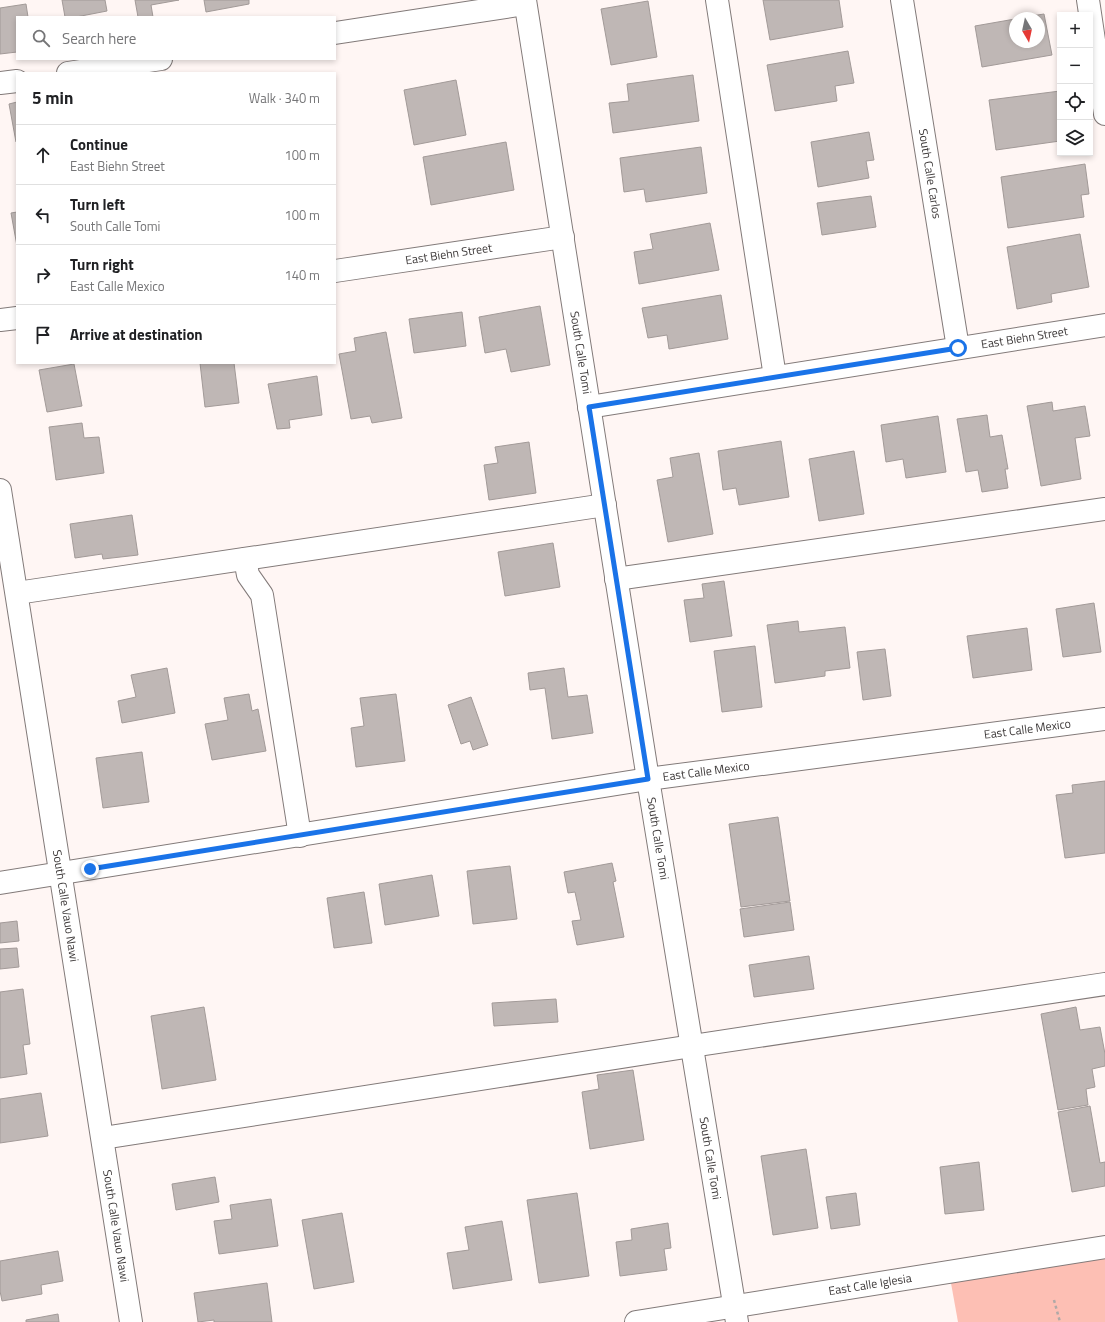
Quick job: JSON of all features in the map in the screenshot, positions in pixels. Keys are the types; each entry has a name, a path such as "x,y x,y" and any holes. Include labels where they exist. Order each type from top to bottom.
{"street":[{"path":"717,0 775,377"},
{"name":"South Calle Carlos","path":"902,0 958,348"},
{"path":"1088,0 1105,114"},
{"path":"336,33 525,2"},
{"name":"South Calle Tomi","path":"525,2 604,506 736,1314"},
{"path":"75,72 153,60"},
{"path":"0,83 16,81"},
{"name":"East Biehn Street","path":"336,271 563,237"},
{"path":"0,320 16,318"},
{"name":"East Biehn Street","path":"589,407 1105,325"},
{"name":"South Calle Vauo Nawi","path":"0,490 131,1322"},
{"path":"17,593 604,506"},
{"path":"616,579 1105,509"},
{"path":"245,559 248,575 262,594 300,836"},
{"name":"East Calle Mexico","path":"0,883 648,779 1105,719"},
{"path":"103,1138 692,1046 1105,984"},
{"name":"East Calle Iglesia","path":"636,1322 736,1314 1105,1247"}],"path":[{"path":"1054,1300 1060,1322"}],"shaded area":[{"path":"1105,1247 1105,1322 958,1322 949,1272"}],"building":[{"path":"62,0 105,0 107,11 81,16 65,16"},
{"path":"135,0 179,0 151,5 153,16 138,16"},
{"path":"204,0 249,0 249,4 206,12"},
{"path":"763,0 839,0 843,27 770,40"},
{"path":"648,1 657,57 611,65 601,9"},
{"path":"26,4 28,16 16,16 16,52 0,54 0,8"},
{"path":"1045,19 1052,55 982,67 975,26 1009,20 1009,48 1045,48"},
{"path":"848,51 854,83 835,86 837,101 775,111 767,65"},
{"path":"693,75 699,121 613,133 609,103 629,101 627,84"},
{"path":"456,80 466,135 414,145 404,90"},
{"path":"1057,91 1057,141 996,150 989,100"},
{"path":"16,102 16,142 9,104"},
{"path":"869,132 874,160 866,161 869,178 818,187 811,142"},
{"path":"506,142 514,190 431,205 423,157"},
{"path":"701,147 707,193 646,202 644,189 624,192 620,158"},
{"path":"1085,164 1089,194 1081,195 1084,217 1008,228 1001,177"},
{"path":"871,196 876,227 822,235 817,203"},
{"path":"16,212 16,240 11,213"},
{"path":"710,223 719,270 639,284 634,252 653,249 650,234"},
{"path":"1080,234 1089,287 1051,294 1052,302 1017,309 1007,247"},
{"path":"721,295 728,339 669,349 667,335 648,338 642,308"},
{"path":"540,306 550,365 511,372 506,349 485,353 479,317"},
{"path":"462,312 466,346 414,353 409,319"},
{"path":"386,332 402,418 372,423 370,416 351,419 339,354 356,351 354,338"},
{"path":"74,364 82,406 47,412 39,370"},
{"path":"200,364 234,364 239,403 205,407"},
{"path":"317,376 322,415 289,420 290,428 277,429 268,384"},
{"path":"1052,402 1053,411 1085,406 1090,436 1075,438 1081,479 1041,486 1027,406"},
{"path":"987,415 990,437 1002,435 1008,469 1005,469 1008,488 982,492 978,470 966,472 957,419"},
{"path":"938,416 946,472 906,478 903,459 886,462 881,425"},
{"path":"82,423 84,438 99,437 104,473 56,480 49,427"},
{"path":"781,441 789,497 739,505 736,488 723,490 718,451"},
{"path":"529,442 536,493 489,500 484,465 498,463 495,447"},
{"path":"854,451 864,514 819,521 809,459"},
{"path":"699,453 713,534 668,542 657,480 673,477 670,458"},
{"path":"132,515 138,555 103,559 102,554 75,558 70,524"},
{"path":"553,543 560,587 505,596 498,552"},
{"path":"724,581 732,636 690,642 684,600 704,598 702,584"},
{"path":"1094,603 1101,652 1063,657 1056,609"},
{"path":"798,621 799,632 845,627 850,668 825,671 825,676 775,683 767,625"},
{"path":"1027,628 1032,670 973,678 967,636"},
{"path":"755,646 762,707 722,712 714,651"},
{"path":"885,649 891,696 863,700 857,652"},
{"path":"167,668 175,713 122,723 118,701 136,697 131,675"},
{"path":"564,668 568,697 587,695 593,733 552,739 545,688 530,690 528,673"},
{"path":"249,694 252,711 258,709 266,751 212,760 205,724 228,720 224,698"},
{"path":"396,694 405,761 356,767 351,728 364,726 360,698"},
{"path":"471,697 488,745 473,750 470,741 461,744 448,705"},
{"path":"142,752 149,802 103,808 96,758"},
{"path":"1105,781 1105,853 1065,858 1056,795 1073,793 1072,785"},
{"path":"778,817 790,901 741,907 729,824"},
{"path":"612,863 616,881 613,882 624,937 577,945 572,921 581,920 575,892 568,893 564,872"},
{"path":"510,866 517,919 473,924 467,871"},
{"path":"432,875 439,916 385,925 379,884"},
{"path":"364,892 372,943 334,948 327,898"},
{"path":"790,902 794,930 744,937 740,909"},
{"path":"17,921 19,941 0,943 0,923"},
{"path":"17,948 19,967 0,969 0,949"},
{"path":"809,956 814,989 754,997 749,965"},
{"path":"23,989 30,1044 23,1045 27,1074 0,1078 0,992"},
{"path":"556,999 558,1022 494,1026 492,1003"},
{"path":"204,1007 216,1080 162,1089 151,1016"},
{"path":"1076,1007 1080,1030 1100,1027 1105,1054 1105,1066 1092,1069 1095,1087 1086,1089 1088,1105 1058,1110 1041,1014"},
{"path":"633,1070 644,1140 590,1149 582,1092 599,1089 597,1075"},
{"path":"41,1093 48,1136 0,1143 0,1099"},
{"path":"1090,1106 1100,1163 1105,1162 1105,1186 1072,1192 1058,1112"},
{"path":"806,1149 818,1228 773,1235 761,1156"},
{"path":"979,1162 984,1210 945,1214 940,1167"},
{"path":"215,1177 219,1202 176,1210 172,1184"},
{"path":"577,1193 589,1276 539,1283 527,1200"},
{"path":"856,1193 860,1225 831,1229 826,1197"},
{"path":"271,1199 278,1246 219,1254 214,1221 232,1219 230,1205"},
{"path":"342,1213 354,1282 314,1289 302,1220"},
{"path":"502,1221 512,1280 453,1289 447,1253 469,1250 465,1227"},
{"path":"668,1223 671,1248 664,1249 667,1270 620,1276 616,1242 632,1240 631,1229"},
{"path":"58,1251 63,1281 41,1285 42,1294 2,1301 0,1291 0,1261"},
{"path":"267,1283 272,1322 214,1322 214,1320 198,1322 194,1293"},
{"path":"58,1314 59,1322 26,1322 26,1320"}],"route":[{"path":"90,869 648,779 589,407 958,348"}]}
